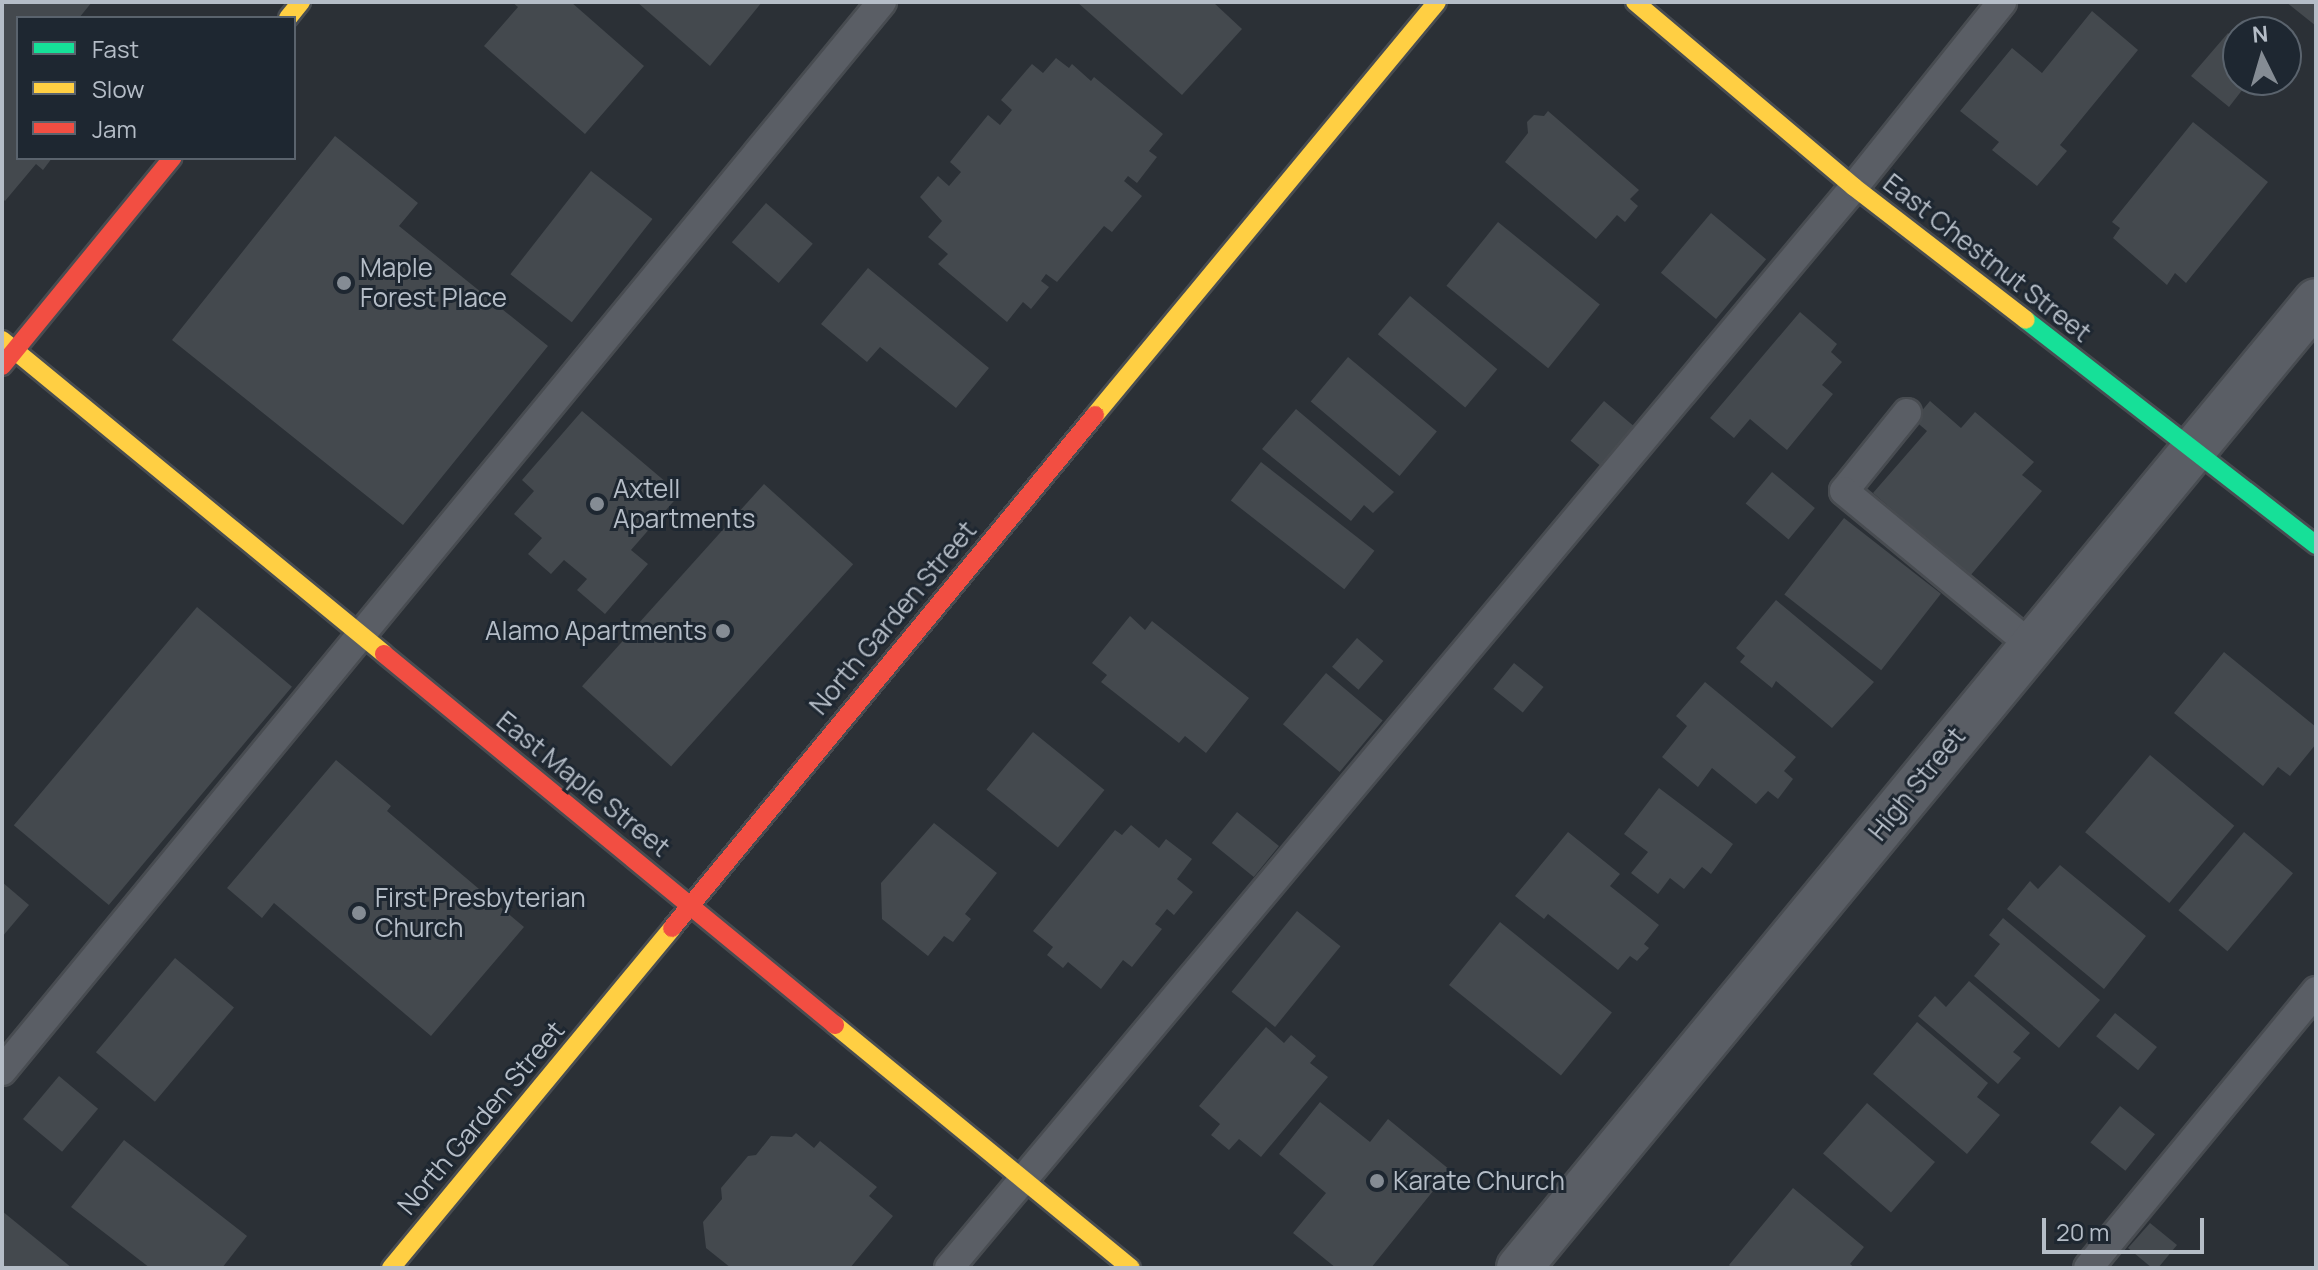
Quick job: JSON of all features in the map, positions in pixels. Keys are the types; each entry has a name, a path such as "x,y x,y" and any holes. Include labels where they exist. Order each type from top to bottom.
{"street":[{"name":"North Garden Street","path":"391,1268 1437,2"},
{"name":"East Chestnut Street","path":"1635,2 1854,187 2316,545"},
{"path":"2,366 8,345 170,160"},
{"name":"High Street","path":"1519,1268 2316,301"},
{"name":"East Maple Street","path":"8,345 1131,1268"}],"lane":[{"path":"2,1071 882,2"},
{"path":"949,1268 1854,187 2002,2"},
{"path":"1907,413 1844,491 2031,645"},
{"path":"2088,1268 2316,991"}],"building":[{"path":"2,2 92,2 81,16 16,16 16,160 50,160 43,170 36,164 5,201 2,198"},
{"path":"512,2 571,2 644,66 585,134 484,46 518,7"},
{"path":"637,2 762,2 710,66"},
{"path":"1077,2 1213,2 1242,29 1182,95"},
{"path":"2286,2 2316,2 2316,26"},
{"path":"2092,11 2138,50 2060,145 2067,151 2037,186 1992,150 1999,142 1960,111 2012,48 2042,73"},
{"path":"2222,40 2222,96 2238,96 2229,107 2191,76"},
{"path":"1056,58 1069,68 1072,64 1091,81 1094,77 1163,134 1149,151 1157,157 1137,183 1128,176 1124,181 1142,196 1112,232 1104,226 1057,282 1046,274 1041,281 1049,287 1031,309 1023,302 1007,322 938,264 948,254 928,237 942,221 920,197 938,176 949,186 961,172 950,162 988,115 1000,125 1012,110 1001,100 1032,64 1043,73"},
{"path":"1548,111 1639,190 1630,199 1638,206 1625,222 1617,215 1596,239 1505,162 1528,133 1527,122 1534,115 1544,116"},
{"path":"2193,122 2268,182 2186,283 2175,273 2167,285 2113,238 2120,228 2112,222"},
{"name":"Maple Forest Place","path":"335,136 418,203 399,226 548,346 403,525 172,340"},
{"path":"591,171 652,219 572,322 510,274"},
{"path":"766,203 813,244 779,283 732,242"},
{"path":"1711,213 1766,259 1716,319 1661,273"},
{"path":"1498,222 1600,304 1548,368 1446,286"},
{"path":"868,268 989,368 956,408 880,347 867,362 821,324"},
{"path":"1410,296 1497,369 1465,408 1378,334"},
{"path":"1800,312 1837,344 1831,352 1842,362 1822,385 1833,394 1787,450 1750,419 1734,438 1710,418"},
{"path":"1348,357 1437,432 1400,476 1311,401"},
{"path":"1604,401 1638,430 1605,470 1571,441"},
{"path":"1930,401 1961,428 1975,412 2034,462 2022,475 2042,491 1970,576 1873,493 1927,431 1914,420"},
{"path":"1296,409 1394,492 1373,513 1364,505 1351,521 1262,449"},
{"name":"Axtell Apartments","path":"582,411 680,494 631,550 648,564 605,614 577,590 587,579 564,560 551,574 528,554 542,538 514,514 534,491 522,480"},
{"path":"1261,462 1374,551 1344,589 1231,501"},
{"path":"1772,472 1815,508 1789,539 1746,503"},
{"name":"Alamo Apartments","path":"764,484 853,564 671,766 582,686"},
{"path":"1844,518 1941,594 1881,670 1784,594"},
{"path":"1776,600 1874,682 1832,728 1776,681 1772,688 1740,662 1745,656 1736,648"},
{"path":"197,607 292,687 109,905 14,825"},
{"path":"1130,616 1145,630 1152,621 1249,698 1206,753 1185,736 1179,743 1101,682 1107,675 1092,663"},
{"path":"1357,638 1383,661 1358,690 1332,667"},
{"path":"2224,652 2316,727 2316,744 2290,776 2278,767 2263,786 2174,713"},
{"path":"1514,663 1544,687 1523,713 1493,689"},
{"path":"1326,673 1383,721 1340,772 1283,724"},
{"path":"1705,682 1796,757 1784,771 1793,779 1778,799 1768,791 1756,804 1712,768 1698,787 1662,757 1687,726 1676,716"},
{"path":"1033,732 1104,790 1058,847 986,790"},
{"path":"2150,755 2234,826 2169,903 2085,832"},
{"path":"336,760 391,806 387,811 524,927 431,1036 274,903 262,918 227,888"},
{"path":"1659,788 1733,844 1711,874 1702,867 1684,889 1670,878 1658,894 1631,873 1648,852 1624,834"},
{"path":"1237,812 1279,846 1254,877 1212,843"},
{"path":"934,823 997,873 965,914 971,919 953,942 944,936 928,956 882,919 881,883"},
{"path":"1131,825 1159,848 1166,839 1192,859 1177,879 1193,892 1174,915 1167,909 1155,924 1162,929 1132,967 1123,960 1101,989 1068,962 1063,968 1047,955 1053,947 1033,931 1115,830 1122,835"},
{"path":"1568,832 1620,874 1610,886 1659,925 1644,944 1649,948 1637,961 1630,956 1618,970 1548,914 1544,919 1515,896"},
{"path":"2244,832 2293,873 2227,951 2178,910"},
{"path":"2060,865 2146,936 2104,989 2007,909 2030,881 2038,889"},
{"path":"2,882 29,905 2,937"},
{"path":"1297,911 1341,946 1275,1027 1232,992"},
{"path":"2003,918 2100,1000 2059,1048 1974,976 2000,944 1989,935"},
{"path":"1500,922 1612,1013 1561,1076 1449,985"},
{"path":"175,958 234,1007 155,1102 96,1052"},
{"path":"1969,981 2030,1033 2013,1052 2021,1058 1998,1084 1918,1016 1935,996 1946,1007"},
{"path":"2115,1013 2157,1047 2138,1070 2096,1036"},
{"path":"1917,1022 1988,1083 1977,1097 2000,1115 1967,1154 1873,1074"},
{"path":"1266,1027 1284,1043 1291,1035 1316,1056 1310,1063 1328,1077 1261,1157 1239,1139 1229,1150 1211,1135 1220,1124 1199,1106"},
{"path":"59,1076 98,1109 62,1152 23,1119"},
{"name":"Karate Church","path":"1320,1102 1370,1142 1388,1119 1450,1170 1371,1268 1336,1268 1293,1233 1326,1193 1279,1154"},
{"path":"1867,1103 1935,1162 1891,1213 1823,1154"},
{"path":"2120,1106 2155,1134 2125,1171 2090,1143"},
{"path":"796,1133 814,1148 820,1141 877,1187 869,1196 893,1216 850,1268 731,1268 706,1248 703,1222 722,1199 721,1188 748,1156 756,1155 771,1136 792,1137"},
{"path":"124,1140 247,1236 222,1268 150,1268 71,1207"},
{"path":"1793,1188 1864,1247 1850,1264 1855,1268 1732,1268 1729,1265"},
{"path":"2,1211 72,1268 2,1268"},
{"path":"2150,1223 2177,1245 2158,1268 2152,1268 2128,1248"}],"traffic: fast":[{"path":"2026,320 2316,545"}],"traffic: slow":[{"path":"290,16 301,2"},
{"path":"1095,415 1437,2"},
{"path":"1635,2 1854,187 2026,320"},
{"path":"2,340 384,654"},
{"path":"391,1268 672,928"},
{"path":"835,1025 1131,1268"}],"traffic: jam":[{"path":"2,366 170,160"},
{"path":"672,928 1095,415"},
{"path":"384,654 835,1025"}],"place":[{"name":"Maple Forest Place","path":"344,283"},
{"name":"Axtell Apartments","path":"597,504"},
{"name":"Alamo Apartments","path":"723,631"},
{"name":"First Presbyterian Church","path":"359,913"},
{"name":"Karate Church","path":"1377,1181"}]}
